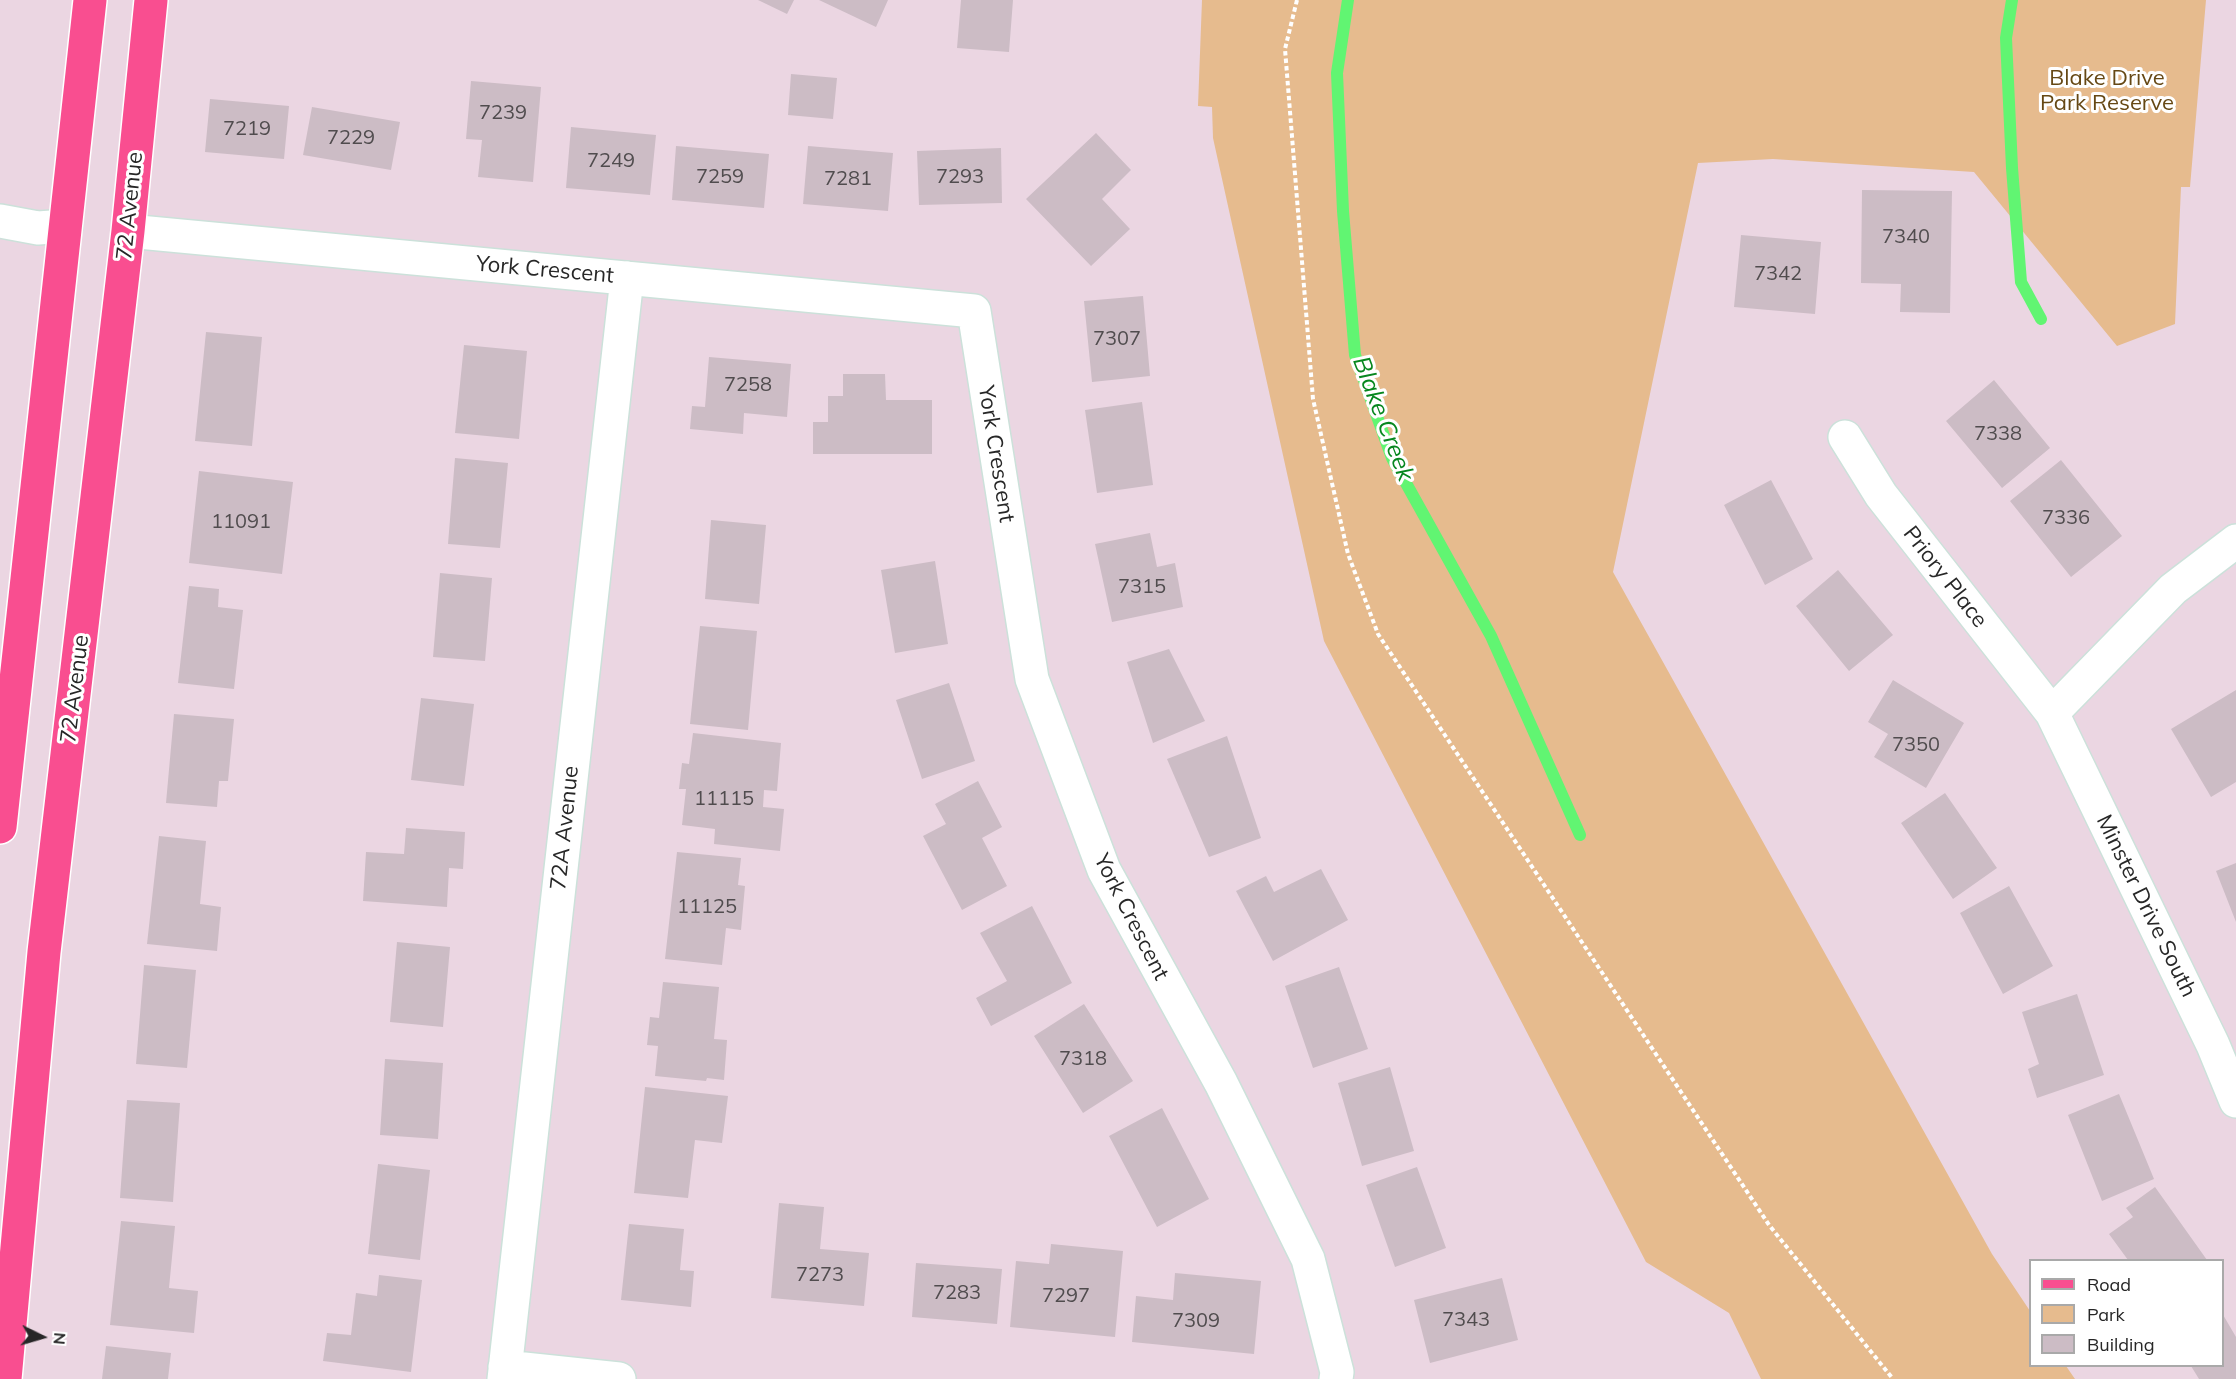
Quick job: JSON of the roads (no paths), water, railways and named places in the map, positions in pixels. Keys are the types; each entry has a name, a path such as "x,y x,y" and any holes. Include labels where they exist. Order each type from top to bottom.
{"main road":[{"path":"0,827 90,0"},
{"name":"72 Avenue","path":"5,1379 44,952 128,231 151,0"}],"street":[{"path":"0,221 38,228 66,226"},
{"name":"York Crescent","path":"128,231 974,310 1032,679 1104,870 1221,1083 1308,1259 1337,1372 1336,1379"},
{"name":"72A Avenue","path":"505,1373 627,278"},
{"name":"Priory Place","path":"1845,437 1881,495 2052,713"},
{"path":"2052,713 2173,589 2236,541"},
{"name":"Minster Drive South","path":"2052,713 2224,1039 2236,1101"},
{"path":"505,1373 619,1379"}],"waterway":[{"name":"Blake Creek","path":"1348,0 1337,73 1343,211 1355,355 1392,458 1491,636 1580,835"},
{"path":"2012,0 2006,38 2012,168 2021,282 2041,319"}],"park label":[{"name":"Blake Drive Park Reserve","path":"2107,90"}]}
